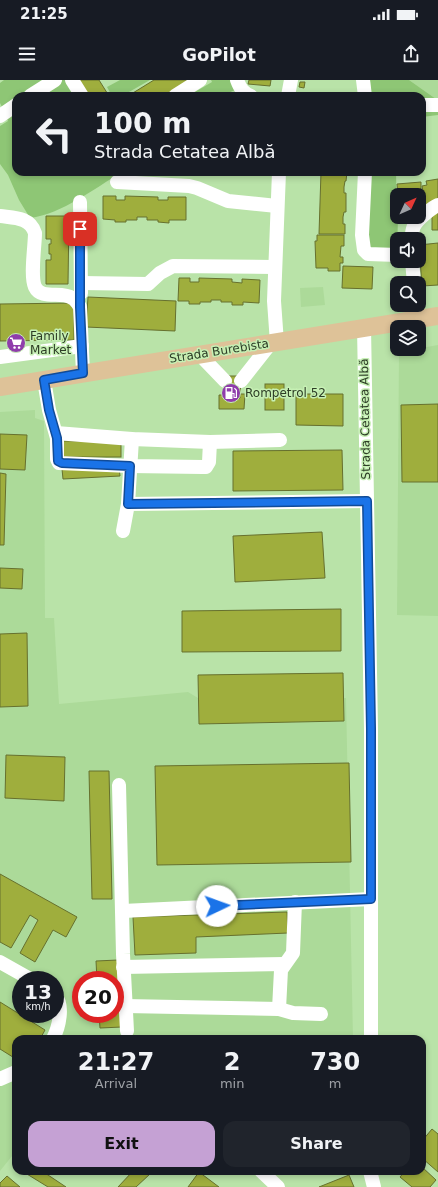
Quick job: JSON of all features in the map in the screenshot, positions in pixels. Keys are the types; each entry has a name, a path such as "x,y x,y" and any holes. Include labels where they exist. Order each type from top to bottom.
{"main road":[{"name":"Strada Burebista","path":"0,387 364,327 416,312 438,316"}],"street":[{"path":"36,92 55,80"},
{"path":"72,80 80,92"},
{"path":"181,92 200,80"},
{"path":"237,80 240,88 244,92"},
{"path":"289,92 291,80"},
{"path":"363,80 364,92"},
{"path":"426,105 438,105"},
{"path":"0,116 12,108"},
{"path":"240,381 274,343 274,267 279,176"},
{"path":"365,176 362,235 364,250 368,254 390,255"},
{"path":"117,182 189,186 228,201 277,206"},
{"path":"80,202 80,307 83,373"},
{"path":"413,232 415,224 438,205"},
{"path":"0,216 15,218 27,222 33,227 35,233 33,278 35,287 38,291 44,294 74,298 80,307"},
{"path":"81,283 148,284 160,273 173,266 274,267"},
{"name":"Strada Cetatea Albă","path":"364,327 371,729 371,1035"},
{"path":"0,357 82,346"},
{"path":"199,354 225,382"},
{"path":"44,380 49,410 57,438 57,459 60,462 130,466 206,467 209,462 210,442"},
{"path":"56,434 210,442 280,440"},
{"path":"123,531 128,504 132,439"},
{"path":"128,504 367,501"},
{"path":"119,785 123,911 123,968 127,1031"},
{"path":"123,911 371,899"},
{"path":"279,1009 281,970 293,953 295,902"},
{"path":"0,962 16,971"},
{"path":"123,968 284,964"},
{"path":"125,1006 279,1009 298,1013 321,1014"},
{"path":"55,1035 58,1023"},
{"path":"0,1079 12,1074"},
{"path":"268,1175 278,1187"},
{"path":"371,1175 374,1187"}],"shaded area":[{"path":"4,80 48,80 29,92 12,92 12,103 3,109 0,103 0,83"},
{"path":"62,80 69,80 77,92 43,92"},
{"path":"120,80 150,80 129,92 110,92 107,87"},
{"path":"211,80 232,80 235,90 230,92 195,92 212,82"},
{"path":"370,80 409,80 436,99 426,101 426,92 371,92"},
{"path":"409,80 438,80 438,99 436,99"},
{"path":"426,107 438,107 438,115 426,116"},
{"path":"12,112 12,176 116,176 66,206 42,216 30,218 19,200 8,175 0,164 0,126 8,121 6,116"},
{"path":"368,176 396,176 396,188 390,188 390,224 398,224 398,232 390,232 390,250 372,249 369,246"},
{"path":"323,287 325,305 301,307 300,288"},
{"path":"438,345 438,616 397,615 399,356 426,356 426,347"},
{"path":"35,410 35,418 44,421 45,618 54,618 59,704 188,692 198,698 346,698 353,1035 12,1035 12,1156 0,1171 0,412"}],"building":[{"path":"76,80 99,80 106,92 84,92"},
{"path":"154,80 190,80 170,92 134,92"},
{"path":"249,80 271,80 270,86 248,84"},
{"path":"300,82 305,82 304,88 299,87"},
{"path":"321,176 347,176 344,187 344,193 346,193 346,212 344,212 343,217 345,234 319,234"},
{"path":"438,179 438,199 426,208 426,188 422,188 422,186 427,185 426,181"},
{"path":"421,182 421,188 397,188 397,184"},
{"path":"103,196 116,196 116,200 125,200 125,196 158,197 158,200 168,200 168,197 186,197 186,220 169,220 169,223 158,222 158,220 147,220 147,217 137,217 137,220 126,220 126,222 115,222 115,220 103,219"},
{"path":"438,209 438,230 432,230 432,210"},
{"path":"46,216 69,216 68,284 46,284 46,260 51,260 51,254 49,254 49,244 51,244 51,239 46,239"},
{"path":"317,235 344,235 344,246 341,246 340,257 343,257 343,263 340,263 340,271 328,271 328,268 316,268 315,241 317,241"},
{"path":"438,243 438,285 426,286 426,276 421,276 421,268 426,268 426,244"},
{"path":"343,266 373,267 372,289 342,288"},
{"path":"179,278 190,278 190,282 199,282 199,278 232,279 232,282 242,283 242,279 260,280 259,303 243,302 243,305 232,305 232,302 211,300 211,302 200,302 200,304 189,304 189,301 178,301"},
{"path":"88,297 176,301 175,331 86,327"},
{"path":"74,303 74,340 0,341 0,304"},
{"path":"225,376 241,376 240,398 224,398"},
{"path":"265,384 284,384 284,410 265,410"},
{"path":"222,393 224,393 224,398 240,398 240,394 245,394 244,409 219,409 219,395 222,395"},
{"path":"296,394 343,394 343,426 296,425"},
{"path":"438,404 438,482 402,482 401,405"},
{"path":"0,434 27,435 25,470 0,469"},
{"path":"63,441 121,441 121,457 63,457"},
{"path":"342,450 343,490 233,491 233,451"},
{"path":"119,467 120,476 63,479 62,469"},
{"path":"0,473 6,474 4,545 0,545"},
{"path":"322,532 325,578 235,582 233,536"},
{"path":"0,568 23,569 22,589 0,588"},
{"path":"341,609 341,651 182,652 182,611"},
{"path":"27,633 28,706 0,707 0,634"},
{"path":"343,673 344,721 199,724 198,675"},
{"path":"6,755 65,757 64,801 5,798"},
{"path":"349,763 351,862 157,865 155,766"},
{"path":"89,771 109,771 112,899 92,899"},
{"path":"0,874 77,917 66,937 53,930 35,962 20,953 38,920 30,915 11,948 0,942"},
{"path":"287,912 288,933 196,937 196,953 135,955 133,917"},
{"path":"118,960 119,971 97,971 96,961"},
{"path":"0,1002 12,1009 12,1023 34,1023 45,1030 42,1035 12,1035 12,1056 0,1049"},
{"path":"100,1023 122,1023 122,1027 100,1028"},
{"path":"432,1129 438,1134 438,1172 426,1162 426,1136"},
{"path":"426,1171 436,1180 430,1187 412,1187 400,1177 402,1175 426,1175"},
{"path":"28,1175 48,1175 66,1187 48,1187"},
{"path":"129,1175 149,1175 136,1187 118,1187"},
{"path":"197,1175 203,1175 219,1187 188,1187"},
{"path":"349,1175 354,1187 319,1187"},
{"path":"7,1176 20,1187 0,1187 0,1183"}],"place":[{"name":"Family Market","path":"16,343"},
{"name":"Rompetrol 52","path":"231,393"}],"route":[{"path":"80,229 80,307 83,373 44,380 49,410 57,438 58,461 62,463 130,466 128,504 342,500 367,501 371,729 371,899 217,906"}]}
